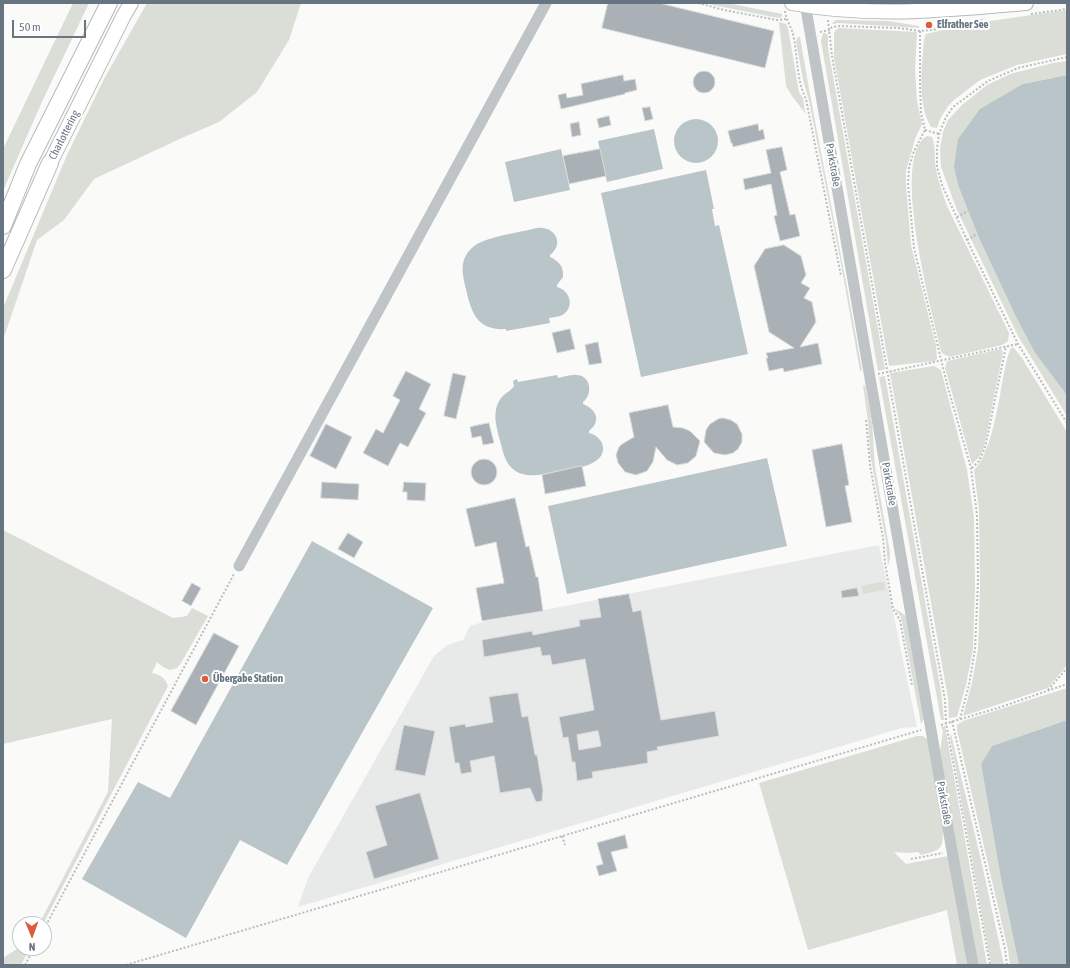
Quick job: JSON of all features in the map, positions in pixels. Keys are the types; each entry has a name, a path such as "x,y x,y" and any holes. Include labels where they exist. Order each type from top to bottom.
{"highway":[{"name":"Charlottering","path":"3,226 28,164 109,3"},
{"name":"Charlottering","path":"3,270 50,163"}],"main road":[{"name":"Charlottering","path":"50,163 131,3"},
{"path":"792,3 806,4 826,9 872,13 1028,8"}],"street":[{"path":"239,566 546,3"},
{"name":"Parkstraße","path":"806,4 973,965"}],"path":[{"path":"698,3 724,10 777,20 786,19 790,26 793,33 801,89 806,99 841,277"},
{"path":"1028,8 1067,9"},
{"path":"986,19 940,29 920,31 840,26 832,27 830,30 832,56 945,700 946,723 990,965"},
{"path":"920,31 921,106 925,130 914,151 909,167 908,184 914,248 941,361 971,468 977,514 978,582 975,649 969,685 960,719"},
{"path":"1067,57 1018,68 988,80 953,107 946,117 939,134 937,149 937,167 942,185 967,240 1018,344 1067,423"},
{"path":"925,130 939,134"},
{"path":"957,217 968,211"},
{"path":"967,240 977,234"},
{"path":"870,376 1018,344"},
{"path":"971,468 979,461 985,448 1006,346"},
{"path":"866,420 870,465 883,538 885,563 893,609 900,620 912,686"},
{"path":"51,916 239,566"},
{"path":"1048,691 1067,668"},
{"path":"946,723 1001,707 1067,684"},
{"path":"952,721 1002,935 1007,965"},
{"path":"126,965 920,731 919,723"},
{"path":"562,836 565,845"},
{"path":"912,859 952,851"},
{"path":"25,965 30,956"}],"shaded area":[{"path":"73,3 89,3 41,104 3,191 3,149"},
{"path":"147,3 301,3 289,40 257,92 219,122 94,179 64,220 37,240 3,340 3,308 67,155 104,79"},
{"path":"703,3 727,3 782,14 782,16 780,18 773,17"},
{"path":"1067,10 1067,54 1017,65 980,80 948,106 940,119 937,128 931,127 922,96 922,61 924,39 926,34 969,24"},
{"path":"836,20 888,21 919,26 919,28 832,23"},
{"path":"779,22 786,24 788,28 799,92 803,98 805,113 786,86"},
{"path":"839,28 917,32 915,71 917,101 922,124 915,139 906,171 906,185 911,245 936,346 937,359 935,361 889,366 834,58 834,33"},
{"path":"823,33 828,35 828,48 885,369 878,371 821,41"},
{"path":"798,37 800,37 847,287 862,370 860,371 840,258 809,101 803,80 796,41"},
{"path":"1067,61 1067,75 1023,84 954,167 958,185 979,238 1016,317 1035,353 1067,397 1067,416 1018,336 957,210 941,167 940,149 943,132 948,120 962,105 987,85 1010,74"},
{"path":"1067,75 1067,397 1035,353 1016,317 979,238 958,185 954,167 958,139 980,109 1023,84"},
{"path":"692,119 700,119 712,125 718,137 718,145 712,157 700,163 692,163 680,157 674,145 674,137 680,125"},
{"path":"654,129 663,169 607,182 598,141"},
{"path":"927,136 932,137 935,165 947,206 1009,333 1008,341 1002,345 950,357 943,354 941,351 923,273 913,204 912,173 916,150"},
{"path":"561,149 570,190 514,202 505,162"},
{"path":"706,170 714,209 712,209 715,226 719,225 748,354 641,377 601,193"},
{"path":"537,228 549,230 556,237 557,246 550,257 556,260 562,267 563,277 557,287 565,291 567,294 570,302 569,306 561,316 549,318 550,323 506,331 506,329 488,327 477,318 470,305 463,272 465,256 478,243 485,240"},
{"path":"1012,347 1022,358 1067,432 1067,665 1048,688 963,716 972,683 978,649 980,587 979,509 974,470 986,451 990,439 1007,360"},
{"path":"1001,349 1003,352 984,447 980,456 972,464 945,368 947,361"},
{"path":"934,366 941,370 967,470 974,517 975,587 973,649 966,685 957,717 949,718 948,698 890,373"},
{"path":"557,375 558,378 570,375 582,376 588,382 588,395 583,404 588,406 596,416 595,423 589,433 600,440 603,452 597,460 582,467 544,474 526,475 511,467 506,460 497,429 495,416 496,410 501,398 513,388 513,381 517,379 518,382"},
{"path":"885,376 941,691 944,720 941,720 879,377"},
{"path":"863,385 865,385 872,422 875,467 890,552 888,566 886,542 870,453"},
{"path":"767,458 787,546 567,594 548,506"},
{"path":"3,530 173,618 187,616 192,608 208,616 177,668 170,670 157,662 152,673 162,677 168,686 47,916 43,916 108,792 112,719 3,744"},
{"path":"312,541 433,608 287,865 240,840 186,938 82,879 138,782 170,798"},
{"path":"879,545 917,727 902,728 298,907 308,878 434,656 447,645 463,640 470,626 483,622"},
{"path":"884,582 885,590 863,594 861,586"},
{"path":"894,608 905,615 907,619 925,717 921,724 901,617"},
{"path":"1067,688 1067,720 992,746 981,764 1001,879 1019,965 1010,965 1008,950 957,725 963,721"},
{"path":"1067,720 1067,965 1019,965 1001,879 981,764 992,746"},
{"path":"945,726 987,965 977,965 940,752 943,731 941,727"},
{"path":"951,734 1004,965 991,965 950,737"},
{"path":"917,736 923,736 928,740 943,829 942,841 940,848 937,850 921,855 918,852 894,852 906,864 948,856 969,965 957,965 947,910 808,950 759,783"},
{"path":"12,952 12,956 26,956 21,965 3,965 3,958"}],"building":[{"path":"608,3 659,3 774,31 765,68 602,28"},
{"path":"704,71 708,72 714,78 714,86 708,92 704,93 700,92 694,86 693,82 694,78 700,72"},
{"path":"623,75 624,81 635,79 637,90 561,109 558,95 566,93 567,98 583,95 581,84"},
{"path":"650,107 653,119 645,121 642,108"},
{"path":"609,116 611,125 599,128 597,119"},
{"path":"579,122 581,135 572,137 570,124"},
{"path":"758,124 759,131 763,129 765,139 733,147 728,131"},
{"path":"782,147 787,170 780,172 790,215 795,214 800,236 780,241 774,216 777,215 771,184 745,190 743,179 771,173 766,150"},
{"path":"600,149 606,176 569,184 563,156"},
{"path":"784,245 801,256 806,275 801,283 810,288 804,298 812,302 816,322 800,347 818,343 822,364 784,372 783,368 769,371 766,353 794,348 769,332 754,266 765,249"},
{"path":"570,329 575,349 557,353 552,333"},
{"path":"598,342 602,363 589,365 585,345"},
{"path":"406,371 431,384 419,409 426,413 408,447 400,443 388,466 363,453 376,429 383,433 400,400 393,396"},
{"path":"453,373 466,376 456,419 444,416"},
{"path":"668,405 673,427 683,428 690,431 700,441 696,456 688,463 677,465 667,460 656,447 653,462 647,471 636,475 625,472 618,463 616,455 622,444 634,437 629,413"},
{"path":"723,418 731,420 737,424 742,434 742,442 738,449 733,453 725,455 714,453 704,442 706,430 710,424"},
{"path":"489,423 494,443 483,445 481,436 472,438 470,427"},
{"path":"326,424 352,437 336,469 310,456"},
{"path":"842,444 849,485 845,486 852,522 826,527 812,450"},
{"path":"484,459 493,463 497,472 493,481 484,485 475,481 471,472 475,463"},
{"path":"582,466 586,486 545,494 542,475"},
{"path":"322,482 359,484 358,500 321,498"},
{"path":"404,482 426,483 425,501 407,500 407,492 403,492"},
{"path":"515,498 526,547 529,546 536,577 538,577 543,611 482,621 476,588 504,583 496,542 475,547 466,509"},
{"path":"348,533 363,542 354,558 338,549"},
{"path":"192,583 201,588 191,606 182,601"},
{"path":"857,588 859,596 842,598 841,591"},
{"path":"629,594 633,612 641,610 661,720 715,711 719,736 657,747 658,750 647,752 648,763 592,772 593,778 577,781 575,762 572,762 568,737 563,738 559,717 594,710 585,659 552,665 550,655 542,656 540,647 484,657 482,640 532,631 533,635 580,626 579,620 601,617 598,599","holes":["598,731 601,746 579,750 577,735"]},
{"name":"Übergabe Station","path":"214,633 239,646 196,725 171,711"},
{"path":"518,693 522,717 528,716 535,755 537,755 543,790 542,801 536,802 530,788 500,793 494,756 470,761 472,772 461,774 459,763 455,763 449,727 465,724 466,727 493,722 489,697"},
{"path":"404,725 435,731 425,776 395,770"},
{"path":"420,793 439,859 374,879 366,852 387,845 375,806"},
{"path":"625,835 628,848 611,852 617,871 599,876 596,866 603,864 597,843"}],"place":[{"name":"Elfrather See","path":"929,25"},
{"name":"Übergabe Station","path":"205,679"}]}
